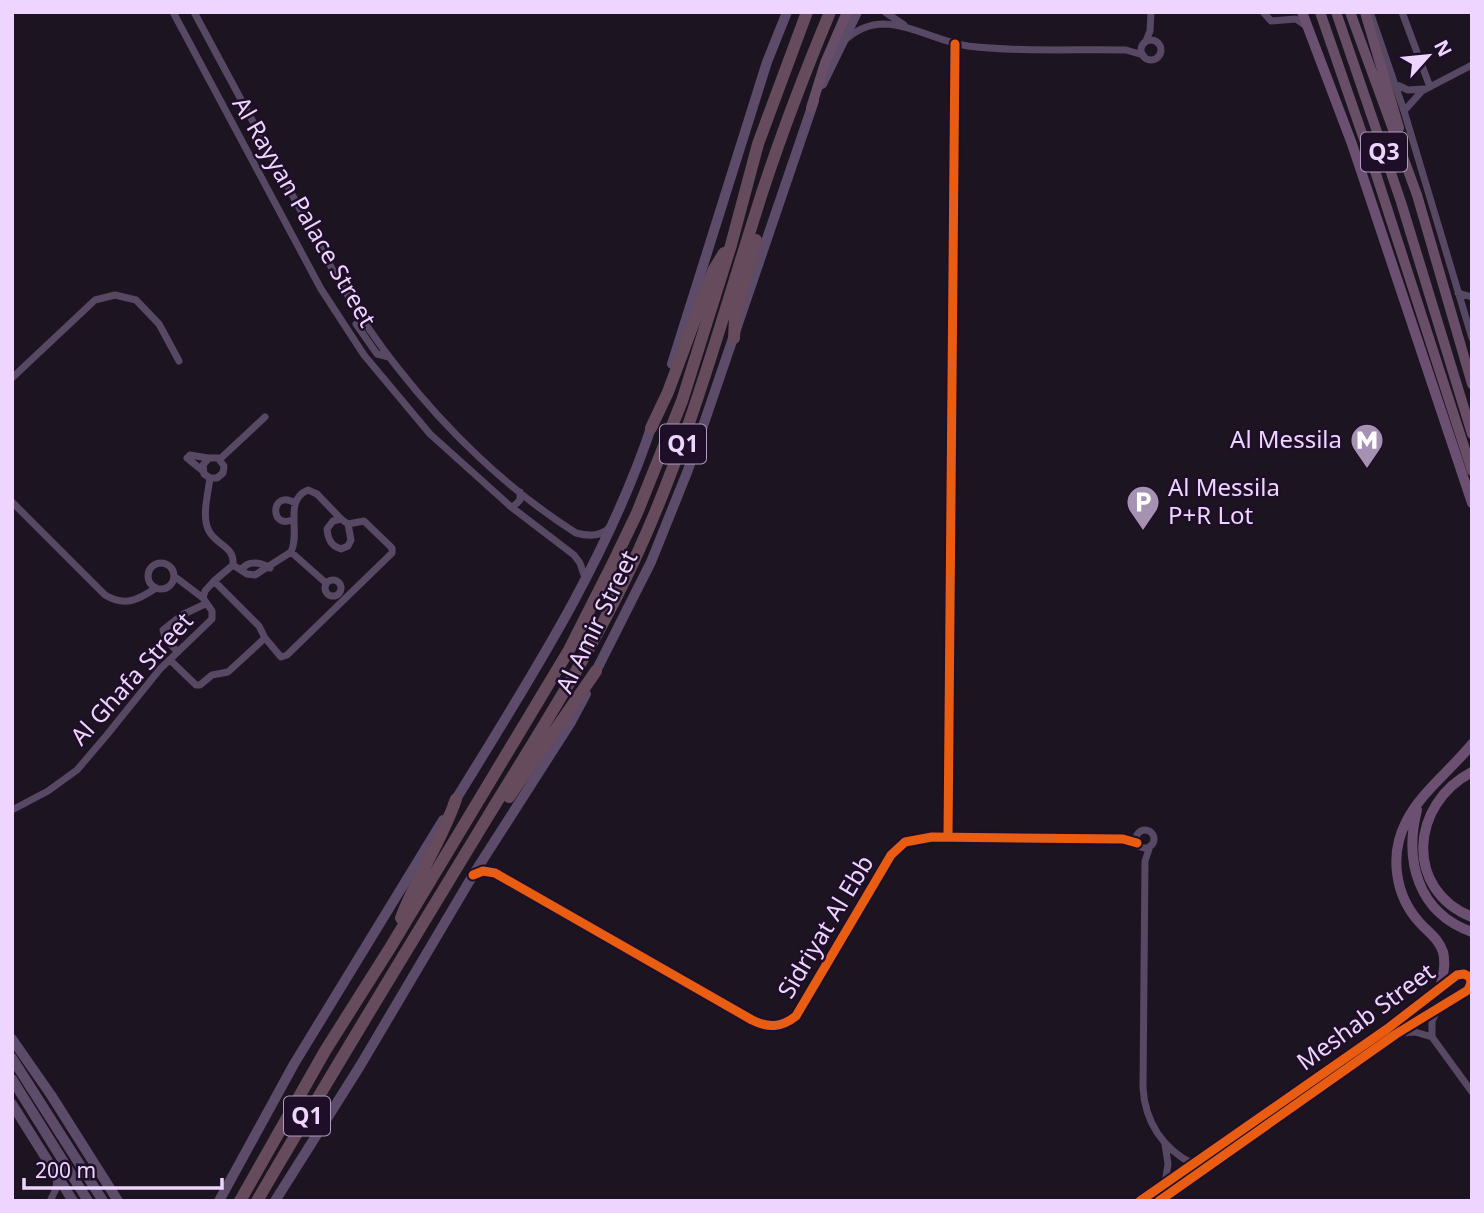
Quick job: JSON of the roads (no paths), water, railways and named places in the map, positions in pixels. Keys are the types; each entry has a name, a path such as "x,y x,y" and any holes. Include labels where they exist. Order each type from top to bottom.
{"highway":[{"name":"Al Amir Street","path":"240,1201 325,1051 569,650 637,513 682,401 731,244 758,144 807,12"},
{"name":"Al Amir Street","path":"257,1201 603,625 638,553 668,485 693,416 762,191 805,71 830,12"},
{"path":"811,108 825,63 847,12"},
{"path":"1320,12 1376,174 1472,471"},
{"name":"Q3","path":"1336,12 1401,202 1472,434"},
{"name":"Q3","path":"1350,12 1417,195 1472,384"},
{"path":"1368,12 1417,195"},
{"path":"734,338 735,319 762,215 762,191"},
{"path":"651,428 668,392 716,264 731,244"},
{"path":"470,846 495,816 596,671"},
{"path":"390,948 407,900 448,823 456,799"}],"main road":[{"name":"Al Amir Street","path":"219,1201 294,1064 494,741 586,579 612,526 651,428 767,62 788,12"},
{"name":"Al Amir Street","path":"275,1201 360,1066 473,874 571,722 651,562 705,425 811,108 857,12"},
{"path":"1302,12 1352,144 1472,503"},
{"path":"1352,144 1364,167 1402,272 1412,288"},
{"path":"1440,989 1445,964 1442,949 1408,907 1398,880 1396,857 1399,838 1408,817 1472,744"},
{"path":"1472,772 1456,782 1437,801 1428,818 1423,845 1428,873 1437,890 1457,910 1472,917"},
{"path":"1419,804 1411,846 1413,866 1420,885 1441,913 1455,925 1472,932"},
{"path":"12,1039 118,1201"},
{"path":"12,1058 103,1201"},
{"path":"12,1079 88,1201"},
{"path":"12,1104 72,1198"}],"street":[{"name":"Al Rayyan Palace Street","path":"173,12 314,277 364,355 430,434 510,506 574,555 586,579"},
{"name":"Al Rayyan Palace Street","path":"194,12 360,321 389,357 466,443 520,492 576,533 595,535 604,533 612,526"},
{"path":"885,12 907,28"},
{"path":"842,43 866,27 885,24 907,28 955,44 1126,50 1143,55 1148,60 1158,57 1161,48 1151,27 1151,12"},
{"path":"1262,12 1271,21 1290,16 1307,26"},
{"path":"1368,12 1404,111 1458,293 1469,319 1472,338"},
{"path":"1402,12 1430,86"},
{"path":"1143,55 1144,43 1151,27"},
{"path":"1126,50 1156,41"},
{"path":"948,837 955,44"},
{"path":"1404,111 1416,96 1430,86 1472,65"},
{"path":"1395,84 1415,90 1430,86"},
{"path":"1458,293 1472,298"},
{"path":"12,378 95,300 115,295 136,300 159,324 179,361"},
{"path":"349,332 360,321"},
{"path":"220,459 224,466 223,473 217,478 210,478 187,458 190,455 220,459 265,417"},
{"path":"203,471 204,462 209,458"},
{"path":"210,478 206,519 208,530 229,549 233,565 251,576 270,568 291,552 295,536 295,503 300,494 308,490 317,494 344,522 366,522 392,548 392,553 287,655 281,657 259,626 214,581"},
{"path":"510,506 520,500 520,492"},
{"path":"294,519 282,521 276,517 275,510 282,500 289,499 295,503"},
{"path":"12,502 105,595 121,602 133,601 156,588 170,586 174,576"},
{"path":"291,552 326,583"},
{"path":"156,588 149,580 149,573 153,566 159,563 167,564 174,576 204,601 163,630 166,640 178,652"},
{"path":"241,570 254,563 270,568"},
{"name":"Al Ghafa Street","path":"12,810 48,791 76,769 170,660 212,619 212,611 204,601 205,592 233,565"},
{"path":"170,660 196,685 200,685 212,675 228,672 265,638"},
{"path":"1143,845 1154,840 1151,832 1143,830 1138,834 1145,861 1143,1097 1148,1118 1165,1144 1193,1164"},
{"name":"Sidriyat Al Ebb","path":"1123,839 1138,834"},
{"name":"Sidriyat Al Ebb","path":"495,873 752,1020 770,1027 788,1022 796,1016 896,848 905,842 922,837 1123,839 1143,845"},
{"path":"486,854 495,873"},
{"path":"473,874 495,873"},
{"name":"Meshab Street","path":"1140,1201 1405,1016 1460,974 1471,979 1468,990 1396,1034 1158,1201"},
{"path":"1439,1006 1432,1021 1432,1037 1472,1091"},
{"path":"1396,1034 1415,1032 1432,1037"},
{"path":"1165,1144 1168,1164 1165,1183"},
{"path":"51,1199 57,1185 57,1175"},
{"path":"51,1199 59,1195 72,1198"}],"place":[{"name":"Al Messila","path":"1367,470"},
{"name":"Al Messila P+R Lot","path":"1143,532"}]}
